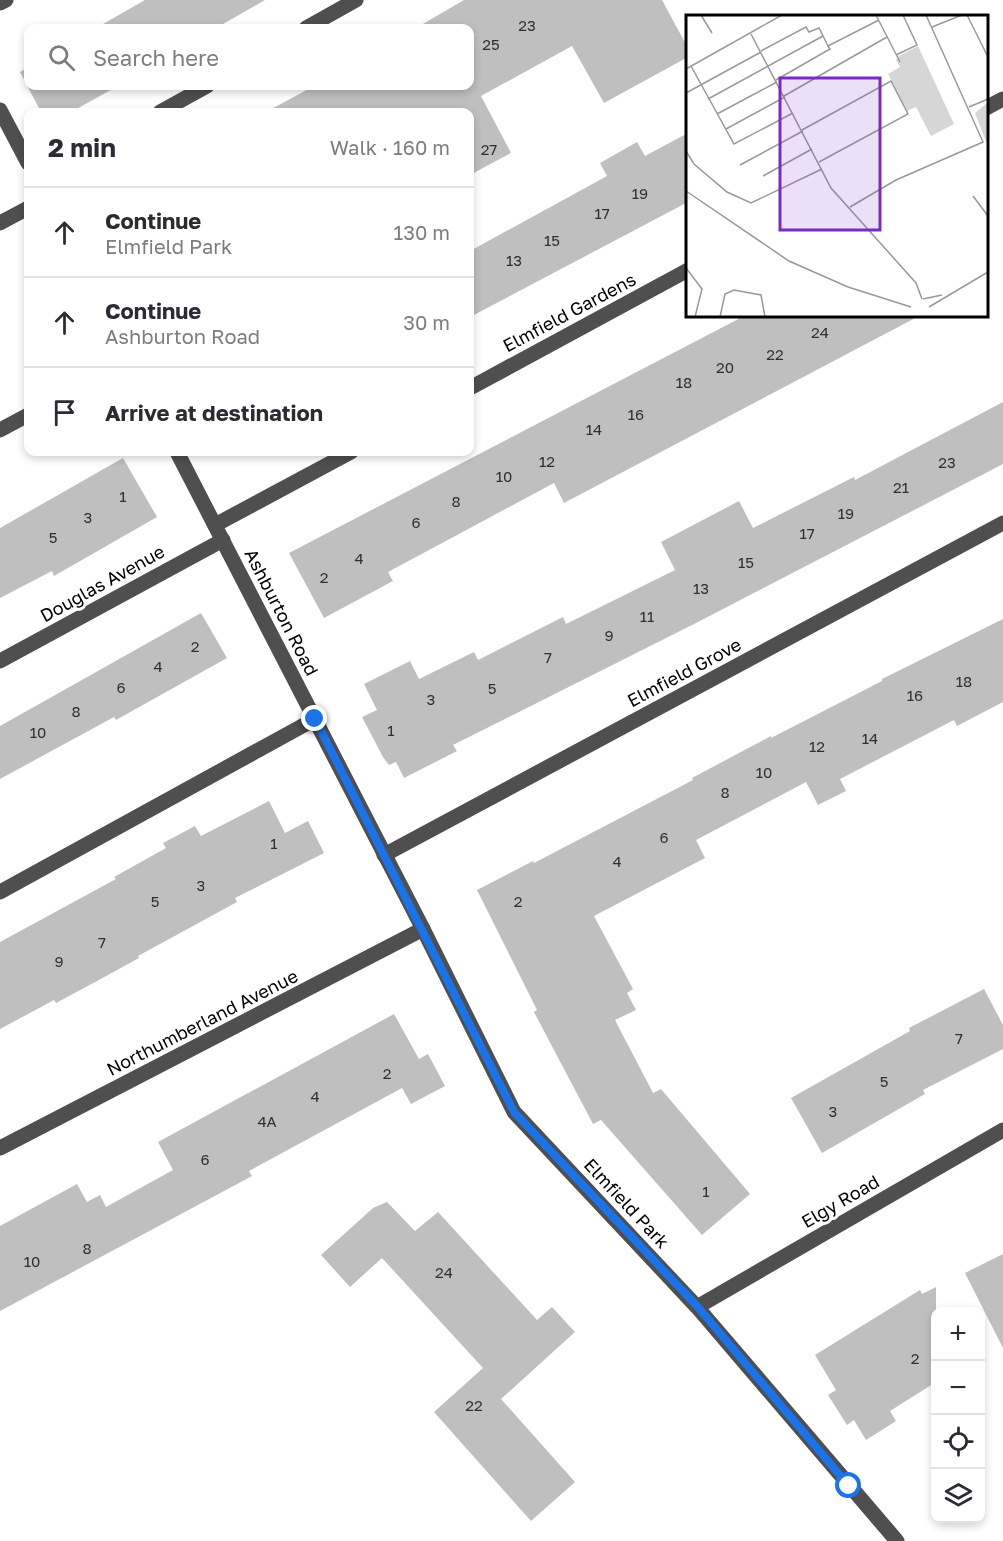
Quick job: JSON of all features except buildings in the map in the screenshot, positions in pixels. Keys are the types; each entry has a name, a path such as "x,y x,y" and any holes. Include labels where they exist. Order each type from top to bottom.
{"street":[{"path":"0,3 6,0"},
{"path":"313,24 356,0"},
{"path":"167,108 200,90"},
{"path":"988,107 1003,99"},
{"path":"0,110 24,155"},
{"path":"0,223 24,210"},
{"name":"Elmfield Gardens","path":"474,386 686,271"},
{"path":"0,430 24,417"},
{"name":"Ashburton Road","path":"179,456 384,855"},
{"path":"215,525 344,456"},
{"name":"Elmfield Grove","path":"384,855 1003,523"},
{"name":"Douglas Avenue","path":"0,661 223,540"},
{"path":"0,892 315,719"},
{"name":"Elmfield Park","path":"384,855 514,1112 697,1306 897,1541"},
{"name":"Northumberland Avenue","path":"0,1148 423,929"},
{"name":"Elgy Road","path":"697,1306 1003,1130"}],"route":[{"path":"315,719 514,1112 697,1306 849,1486"}]}
